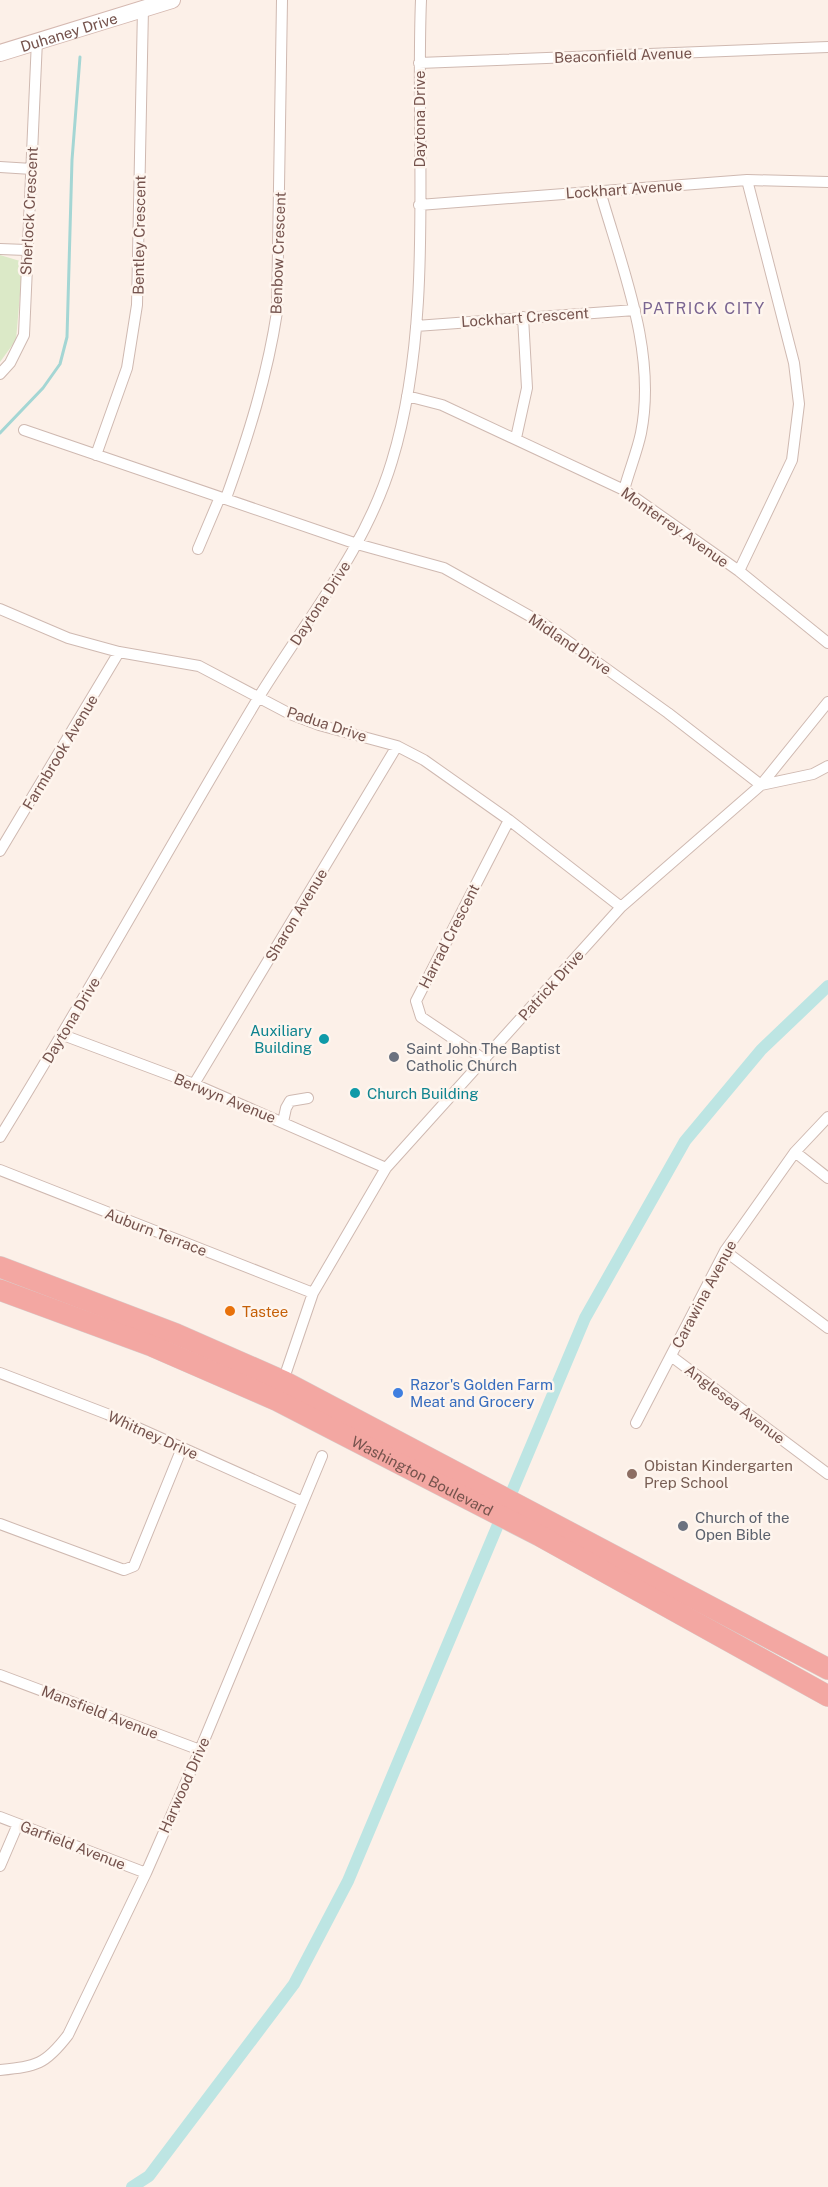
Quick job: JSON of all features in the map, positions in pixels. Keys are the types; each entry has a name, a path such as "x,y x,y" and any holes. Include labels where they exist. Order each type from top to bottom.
{"highway":[{"name":"Washington Boulevard","path":"0,1267 176,1334 481,1495 828,1669"},
{"name":"Washington Boulevard","path":"0,1290 279,1390"},
{"name":"Washington Boulevard","path":"544,1527 828,1696"}],"street":[{"name":"Duhaney Drive","path":"0,53 172,0"},
{"name":"Benbow Crescent","path":"198,549 223,498 254,417 270,356 277,312 282,0"},
{"name":"Daytona Drive","path":"0,1137 63,1035 258,699 365,532 392,461 408,396 416,326 421,0"},
{"name":"Bentley Crescent","path":"96,455 127,368 137,304 144,8"},
{"name":"Sherlock Crescent","path":"0,374 10,363 24,335 37,40"},
{"name":"Beaconfield Avenue","path":"419,63 828,47"},
{"path":"0,167 32,169"},
{"path":"739,571 792,460 799,404 794,363 747,180"},
{"name":"Lockhart Avenue","path":"419,205 747,180 828,182"},
{"path":"600,191 635,310 645,370 641,432 624,490"},
{"path":"0,249 26,250"},
{"name":"Lockhart Crescent","path":"416,326 635,310"},
{"path":"516,438 527,388 523,317"},
{"name":"Monterrey Avenue","path":"408,396 442,405 624,490 739,571 828,643"},
{"name":"Midland Drive","path":"24,430 357,544 444,568 544,624 668,713 762,785"},
{"name":"Padua Drive","path":"0,609 68,638 119,652 199,666 258,699 319,725 397,746 424,760 509,820 621,907"},
{"name":"Farmbrook Avenue","path":"0,851 119,652"},
{"path":"762,785 828,702"},
{"name":"Sharon Avenue","path":"194,1084 397,746"},
{"name":"Patrick Drive","path":"279,1390 313,1293 386,1168 621,907 762,785 813,774 828,766"},
{"name":"Harrad Crescent","path":"485,1060 421,1017 416,1001 509,820"},
{"name":"Berwyn Avenue","path":"63,1035 194,1084 386,1168"},
{"path":"284,1122 286,1108 290,1101 308,1098"},
{"name":"Carawina Avenue","path":"636,1423 725,1251 795,1152 828,1117"},
{"path":"795,1152 828,1178"},
{"name":"Auburn Terrace","path":"0,1170 313,1293"},
{"path":"725,1251 828,1328"},
{"name":"Anglesea Avenue","path":"671,1356 828,1474"},
{"name":"Whitney Drive","path":"0,1373 107,1414 303,1502"},
{"path":"0,1524 124,1570 130,1569 134,1566 182,1448"},
{"name":"Harwood Drive","path":"0,2070 34,2066 54,2053 68,2035 146,1873 200,1750 322,1456"},
{"name":"Mansfield Avenue","path":"0,1674 200,1750"},
{"name":"Garfield Avenue","path":"0,1817 146,1873"},
{"path":"0,1866 18,1824"}],"green space":[{"path":"0,255 20,261 22,271 16,340 0,362"}],"waterway":[{"path":"0,433 43,388 60,364 67,337 72,160 80,57"},
{"path":"132,2187 149,2176 294,1984 348,1881 585,1318 685,1141 761,1050 828,986"}],"place":[{"name":"Auxiliary Building","path":"324,1039"},
{"name":"Saint John The Baptist Catholic Church","path":"394,1057"},
{"name":"Church Building","path":"355,1093"},
{"name":"Tastee","path":"230,1311"},
{"name":"Razor's Golden Farm Meat and Grocery","path":"398,1393"},
{"name":"Obistan Kindergarten Prep School","path":"632,1474"},
{"name":"Church of the Open Bible","path":"683,1526"}],"district":[{"name":"PATRICK CITY","path":"704,308"}]}
